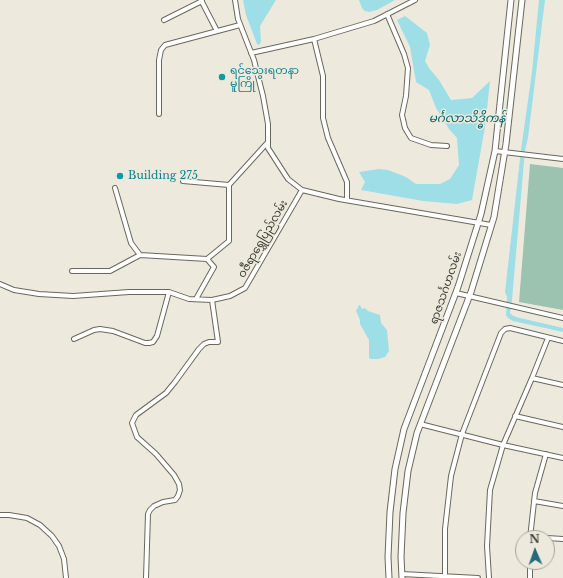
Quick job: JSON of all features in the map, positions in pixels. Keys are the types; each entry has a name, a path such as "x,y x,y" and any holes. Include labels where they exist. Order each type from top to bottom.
{"main road":[{"name":"ရာဇသင်္ဂဟလမ်း","path":"389,578 388,557 390,512 395,469 404,429 456,293 478,223 495,152 511,0"},
{"name":"ရာဇသင်္ဂဟလမ်း","path":"402,576 403,513 407,478 417,433 469,297 491,225 505,153 522,0"}],"street":[{"path":"235,0 238,19 251,53 266,117 268,148 288,179 302,190 347,200 491,225"},
{"path":"251,53 314,39 374,21 415,0"},
{"path":"164,20 201,1 218,30"},
{"path":"387,14 404,54 408,68 406,96 402,115 405,128 411,138 431,145 447,146"},
{"path":"159,114 159,60 161,50 165,45 240,25"},
{"path":"314,39 323,76 323,118 328,138 347,182 347,200"},
{"path":"72,271 110,271 140,255 207,259 229,242 229,184 268,142"},
{"path":"495,152 563,159"},
{"path":"182,181 229,184"},
{"path":"115,188 131,243 140,255"},
{"name":"ဝဇီရာရွှေပြည်လမ်း","path":"0,284 14,290 66,296 169,292 189,299 212,300 230,296 245,288 302,190"},
{"path":"196,299 214,268 207,259"},
{"path":"74,339 94,330 100,329 144,343 153,342 157,336 169,292"},
{"path":"456,293 563,318"},
{"path":"146,578 148,514 154,506 163,502 175,500 180,490 179,484 174,475 156,454 137,437 132,423 136,415 166,393 198,349 209,342 218,342 212,300"},
{"path":"445,577 446,521 451,476 462,434 501,333 504,329 510,328 563,341"},
{"path":"489,578 487,546 490,490 503,445 548,338"},
{"path":"532,378 563,385"},
{"path":"515,416 563,427"},
{"path":"420,424 503,445 563,458"},
{"path":"531,530 534,500 546,454"},
{"path":"534,500 563,506"},
{"path":"0,515 27,518 40,525 52,536 59,546 64,559 66,578"},
{"path":"402,576 478,578"}],"green space":[{"path":"530,164 563,168 563,310 519,302"}],"water":[{"path":"243,0 276,0 260,26 261,42 259,45 257,44 246,15"},
{"path":"359,0 395,0 377,10 369,12 362,8"},
{"path":"539,0 545,0 528,138 525,150 510,313 516,317 563,328 563,332 513,321 506,315 507,297 505,292 521,150 532,72"},
{"name":"မင်္ဂလာသိဒ္ဓိကန်","path":"405,16 427,33 430,45 425,61 451,100 472,98 490,81 485,127 472,200 457,204 423,201 361,190 365,182 359,172 379,169 388,170 406,177 416,184 440,184 450,179 459,165 457,138 449,129 436,108 429,90 416,82 410,47 397,20"},
{"path":"359,305 362,309 365,308 368,311 380,315 381,323 387,330 389,351 385,357 378,359 369,358 369,340 360,324 356,311"}],"place":[{"name":"ရင်သွေးရတနာ မူကြို","path":"222,77"},
{"name":"Building 275","path":"120,176"}]}
